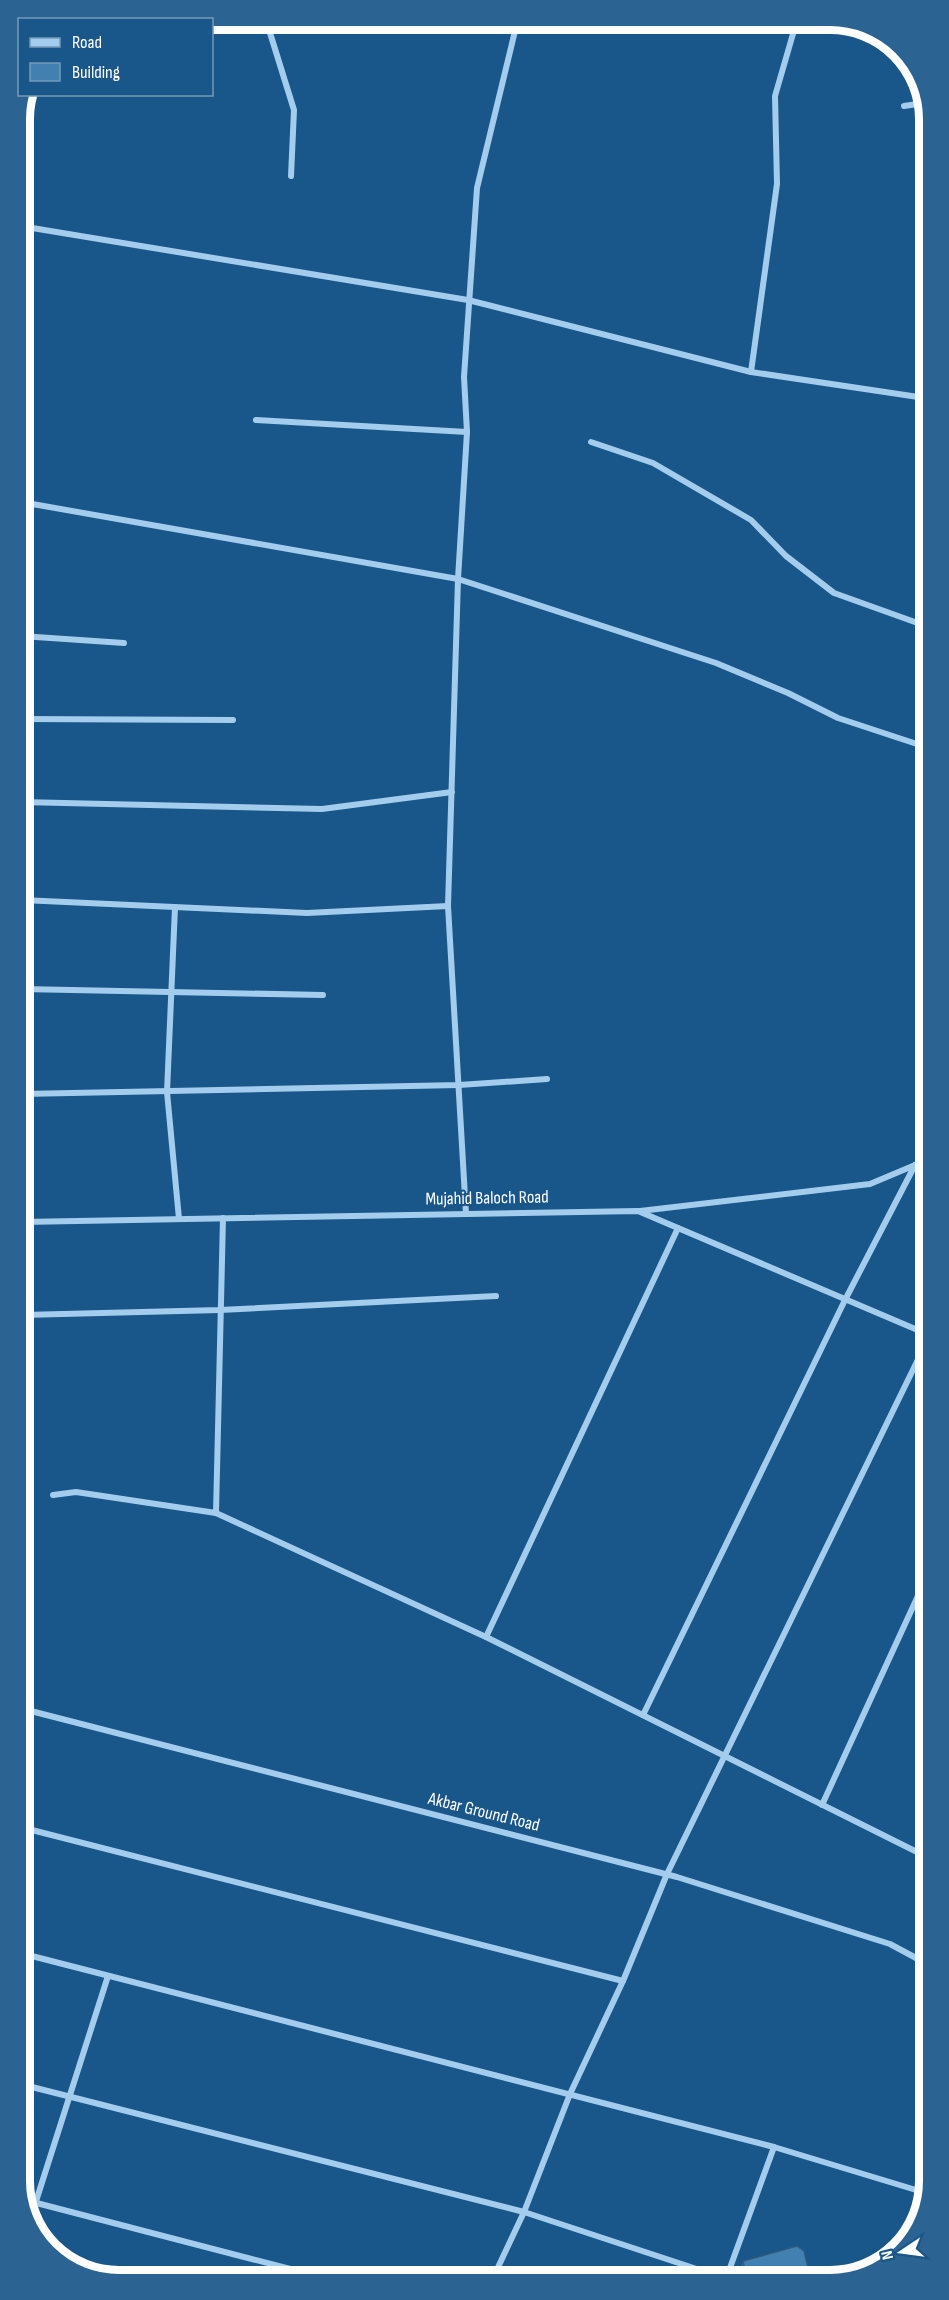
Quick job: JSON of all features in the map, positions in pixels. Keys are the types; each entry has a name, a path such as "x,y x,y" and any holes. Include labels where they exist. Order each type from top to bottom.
{"street":[{"path":"269,30 294,110 291,176"},
{"path":"466,1214 448,906 458,579 467,432 464,378 477,188 516,30"},
{"path":"751,372 777,184 775,96 794,30"},
{"path":"904,106 917,104"},
{"path":"30,228 468,300 751,372 919,397"},
{"path":"256,420 467,432"},
{"path":"591,442 653,463 751,520 786,556 834,593 919,623"},
{"path":"30,504 458,579 716,663 788,693 837,718 919,745"},
{"path":"30,637 124,643"},
{"path":"30,718 233,720"},
{"path":"30,802 322,808 452,792"},
{"path":"30,900 307,914 448,906"},
{"path":"175,907 167,1092 179,1219"},
{"path":"30,989 323,994"},
{"path":"30,1094 459,1085 547,1078"},
{"path":"638,1211 870,1184 919,1163"},
{"path":"643,1715 845,1300 915,1165"},
{"name":"Mujahid Baloch Road","path":"30,1222 638,1211 919,1331"},
{"path":"216,1512 223,1218"},
{"path":"486,1637 678,1228"},
{"path":"30,1315 220,1310 496,1296"},
{"path":"497,2270 524,2212 570,2094 623,1981 667,1874 919,1357"},
{"path":"52,1495 76,1492 216,1512 486,1637 919,1853"},
{"path":"822,1805 919,1594"},
{"name":"Akbar Ground Road","path":"30,1711 667,1874 890,1944 919,1960"},
{"path":"30,1830 623,1981"},
{"path":"30,1956 774,2147 918,2191"},
{"path":"34,2206 108,1976"},
{"path":"30,2087 524,2212 700,2270"},
{"path":"729,2270 774,2147"},
{"path":"35,2203 294,2270"}],"building":[{"path":"797,2246 804,2251 809,2270 745,2270 743,2261"}]}
